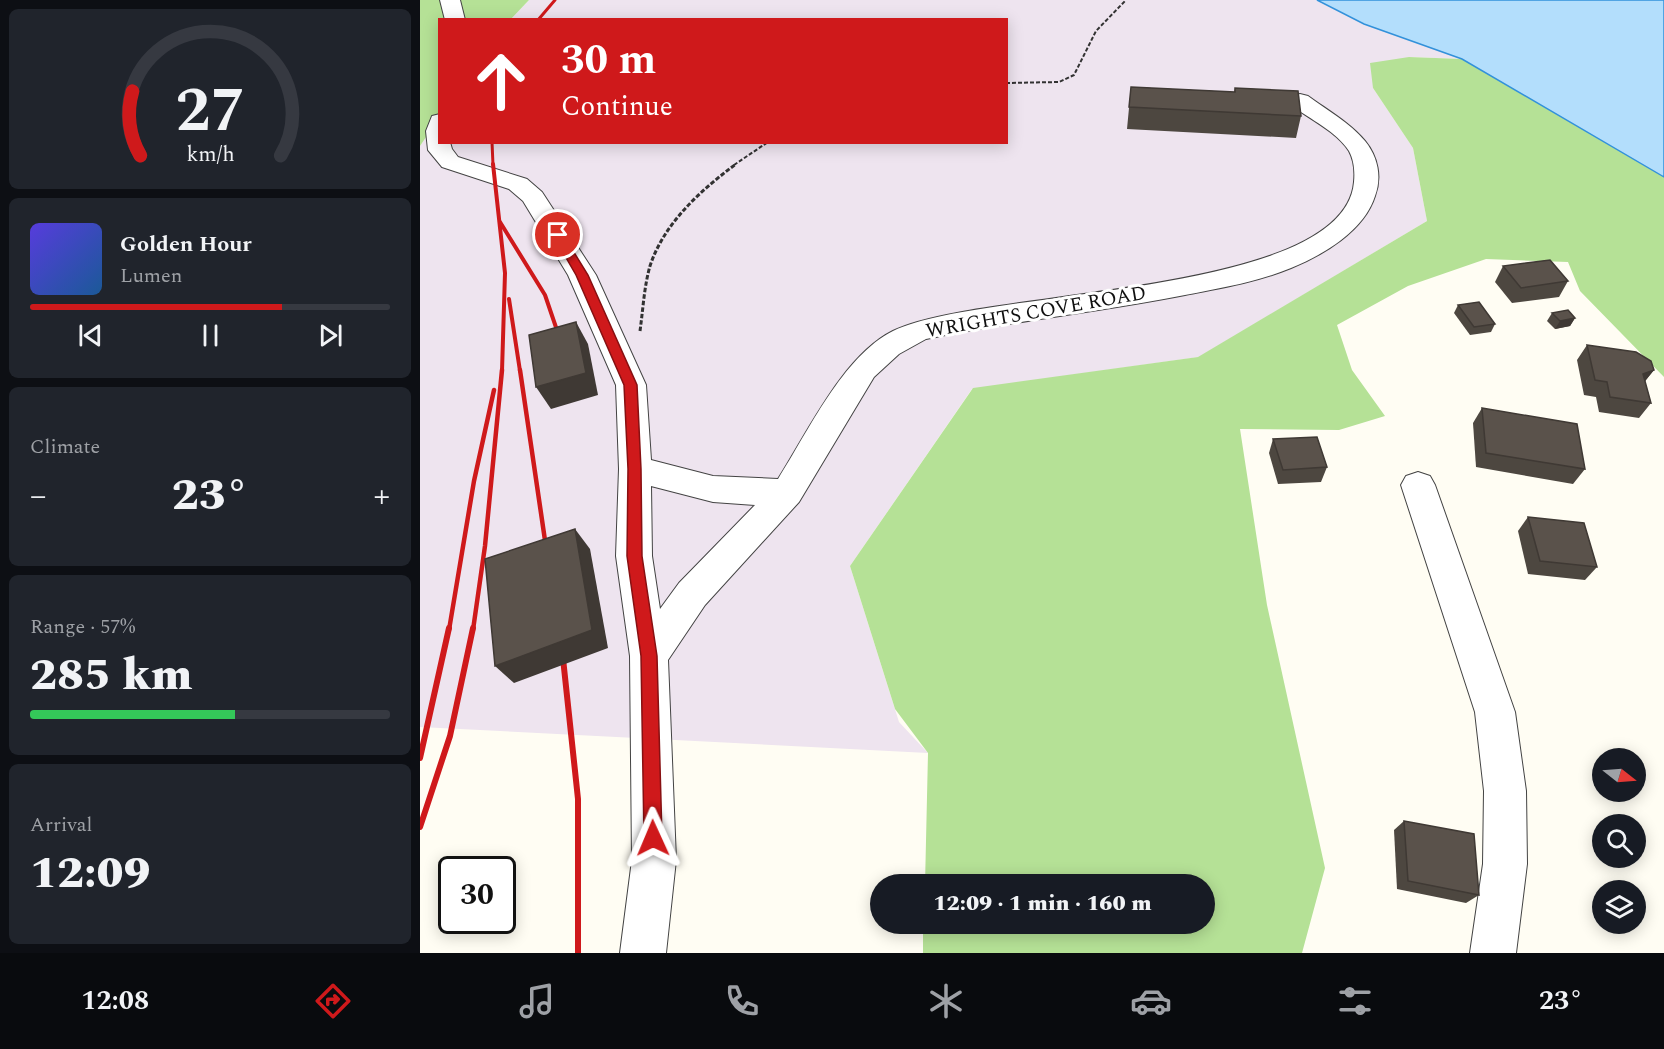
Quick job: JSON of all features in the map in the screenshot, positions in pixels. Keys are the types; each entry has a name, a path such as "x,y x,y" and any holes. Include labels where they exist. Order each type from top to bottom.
{"street":[{"path":"450,0 454,18"},
{"name":"WRIGHTS COVE ROAD","path":"649,656 692,594 787,493 863,369 877,354 896,340 919,331 944,326 1109,301 1211,281 1283,261 1330,236 1364,195 1368,175 1357,146 1300,101"},
{"path":"439,144 440,150 450,162 518,184 533,197 582,275 631,385 635,469 634,556 649,656 654,860 643,953"},
{"path":"635,469 713,489 787,493"},
{"path":"1418,485 1496,712 1505,791 1505,864 1493,953"}],"path":[{"path":"1008,83 1059,82 1074,75 1096,31 1126,0"},
{"path":"631,385 650,266 657,250 678,219 716,180 765,144"}],"shaded area":[{"path":"529,0 1317,0 1364,24 1462,59 1409,57 1373,88 1413,148 1427,221 1199,357 972,389 850,566 899,722 928,753 420,727 420,146 438,119 438,144 1008,144 1008,18 512,18"}],"green space":[{"path":"420,0 529,0 512,18 438,18 438,119 420,146"},
{"path":"1409,57 1462,59 1664,177 1664,377 1580,291 1568,262 1486,259 1408,286 1337,325 1352,370 1385,416 1339,430 1240,429 1267,605 1325,868 1302,953 923,953 923,934 1215,934 1215,874 925,874 928,753 895,709 850,566 973,388 1198,357 1427,221 1413,148 1373,88 1370,63"}],"water":[{"path":"1317,0 1664,0 1664,177 1462,59 1364,24"}],"building":[{"path":"1131,87 1235,92 1235,88 1298,91 1301,116 1129,107"},
{"path":"1550,260 1568,281 1521,288 1503,266"},
{"path":"1479,302 1495,324 1474,327 1458,305"},
{"path":"1568,310 1575,318 1560,321 1552,313"},
{"path":"576,322 586,373 536,387 529,335"},
{"path":"1587,345 1636,352 1651,361 1654,370 1643,374 1651,403 1610,397 1607,382 1595,380"},
{"path":"1482,408 1577,424 1585,469 1486,453"},
{"path":"1317,437 1327,467 1283,470 1273,439"},
{"path":"1528,517 1584,523 1597,567 1540,561"},
{"path":"575,529 592,630 495,666 485,559"},
{"path":"1404,821 1474,834 1479,895 1408,881"}],"railway":[{"path":"540,18 555,0"},
{"path":"492,144 493,165"},
{"path":"493,164 505,273 502,371"},
{"path":"500,222 545,295 562,345"},
{"path":"509,299 520,371"},
{"path":"473,630 485,546 502,370"},
{"path":"520,370 547,554"},
{"path":"449,630 474,481 494,390"},
{"path":"420,758 449,628"},
{"path":"420,827 450,736 473,628"},
{"path":"562,649 578,799 578,953"}],"route":[{"path":"558,235 582,275 631,385 635,469 634,556 649,656 653,838"}]}
